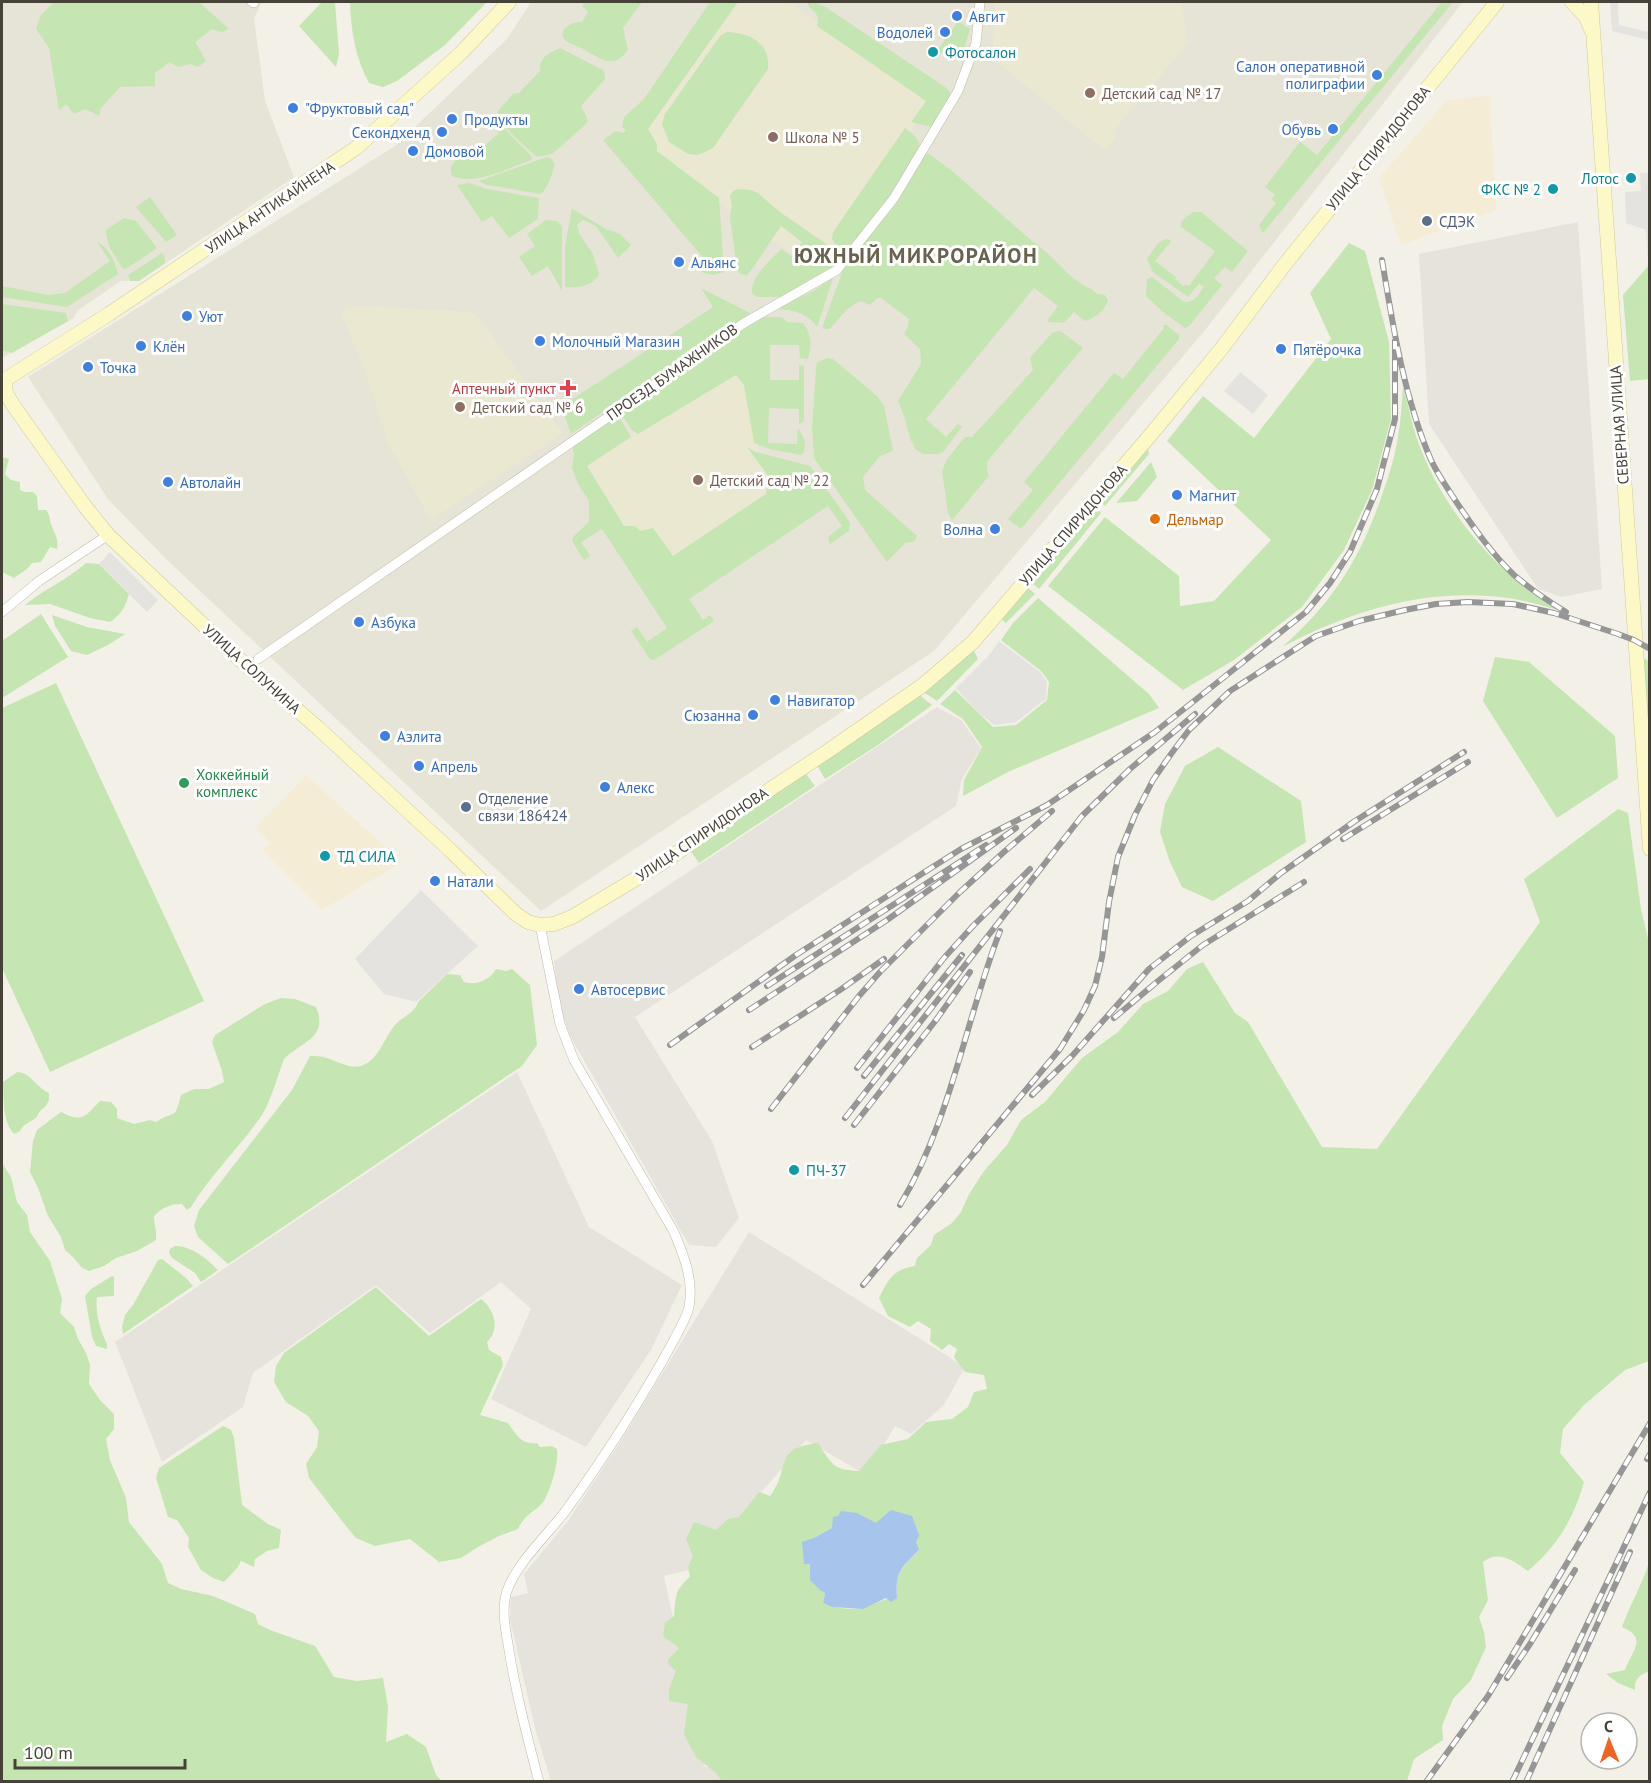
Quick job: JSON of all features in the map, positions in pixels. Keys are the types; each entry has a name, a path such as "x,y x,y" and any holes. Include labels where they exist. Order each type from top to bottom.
{"street":[{"name":"УЛИЦА АНТИКАЙНЕНА","path":"3,376 109,314 356,148 461,53 509,2"},
{"name":"ПРОЕЗД БУМАЖНИКОВ","path":"258,659 744,323 837,270 894,198 958,91 976,43 980,2"},
{"name":"УЛИЦА СПИРИДОНОВА","path":"540,925 554,924 572,917 659,865 828,752 924,684 973,642 1222,348 1285,264 1497,2"},
{"path":"1572,2 1586,17 1593,34"},
{"name":"СЕВЕРНАЯ УЛИЦА","path":"1591,2 1650,849"},
{"name":"УЛИЦА СОЛУНИНА","path":"3,376 5,391 13,405 108,535 432,833 516,914 528,922 540,925"},
{"path":"2,612 39,581 108,535"},
{"path":"539,1782 509,1655 504,1620 506,1593 526,1558 563,1514 645,1391 689,1309 690,1290 686,1261 674,1232 574,1060 560,1024 540,925"}],"shaded area":[{"path":"2,2 262,2 254,18 265,101 294,177 139,281 121,281 77,311 74,318 2,358"},
{"path":"531,2 1463,2 1206,329 934,651 541,911 167,560 108,499 28,377 395,146 507,39"},
{"name":"Школа № 5","path":"733,2 788,2 931,101 815,269 634,144"},
{"name":"Детский сад № 17","path":"995,2 1181,2 1188,43 1116,128 1115,139 1104,150 992,58"},
{"path":"1610,2 1618,2 1619,25 1649,32 1649,40 1612,31"},
{"path":"1490,95 1496,210 1401,245 1379,178 1446,101"},
{"path":"1640,173 1649,173 1649,260 1646,230 1626,223 1625,192 1641,191"},
{"path":"1578,222 1602,589 1562,597 1538,589 1429,424 1419,254"},
{"name":"Детский сад № 6","path":"347,305 469,312 478,317 563,433 431,520 389,445 361,360 341,313"},
{"name":"Детский сад № 22","path":"735,370 750,383 759,453 800,466 666,595 575,467"},
{"path":"1240,372 1268,395 1253,414 1224,391"},
{"path":"110,552 158,600 147,612 99,564"},
{"path":"999,641 1040,672 1047,682 1046,699 1016,722 994,725 976,710 956,688 990,654"},
{"path":"937,707 961,720 981,748 962,779 956,806 635,1017 712,1141 739,1218 716,1247 689,1245 569,1034 558,998 554,961"},
{"path":"306,775 402,862 322,910 262,850 270,843 256,827"},
{"path":"421,890 478,946 416,1002 384,994 355,959"},
{"path":"517,1072 589,1227 682,1285 651,1350 586,1447 491,1399 531,1309 501,1282 430,1333 376,1285 253,1373 243,1407 162,1462 115,1342"},
{"path":"749,1232 965,1367 944,1405 911,1434 895,1426 866,1475 806,1440 697,1568 664,1576 705,1767 719,1764 723,1781 551,1781 535,1728 510,1619 511,1597 528,1593 524,1574 568,1521 620,1442"}],"green space":[{"path":"54,2 199,2 229,29 222,32 212,29 195,42 206,61 198,67 191,64 178,67 170,62 155,73 155,86 120,87 101,108 99,116 85,109 74,114 66,104 59,110 49,48 36,29 41,15"},
{"path":"322,2 335,2 339,54 336,67 299,26"},
{"path":"350,2 487,2 445,45 397,81 383,87 369,83 360,63 353,34"},
{"path":"585,2 642,2 623,28 628,50 622,57 610,61 598,58 566,41 563,37 566,27 582,22 588,12 582,6"},
{"path":"710,2 738,2 648,129 657,144 657,151 719,198 724,272 714,275 701,272 706,261 603,140 616,131 623,133 626,130 622,127 624,117 644,99"},
{"path":"807,2 827,8 950,92 949,99 931,127 911,122 926,101 817,26 818,17"},
{"path":"1442,2 1453,2 1263,233 1259,225 1276,203 1271,199 1275,195 1265,187 1300,142 1317,155"},
{"path":"958,21 970,29 963,53 953,60 937,51"},
{"path":"727,32 751,37 757,41 766,52 768,69 713,148 697,155 688,154 669,142 662,124 665,114 720,36"},
{"path":"560,48 604,71 605,79 581,106 587,123 552,154 537,157 508,130 498,111 513,94 519,93 540,71 541,62 546,56"},
{"path":"494,116 532,157 531,160 481,177 461,179 452,176 452,165 461,155 467,150 472,156 499,133 491,125"},
{"path":"905,128 913,134 920,147 890,196 849,249 837,246 832,239 833,232"},
{"path":"926,154 951,170 1076,280 1097,294 1105,295 1108,301 1099,314 1085,321 1074,312 1064,323 1051,322 1047,321 1058,306 1034,288 926,419 946,437 958,424 962,427 943,452 937,454 924,454 916,450 898,401 921,364 920,349 904,334 909,319 881,298 877,298 870,305 861,301 856,303 830,329 823,329 843,270 898,201"},
{"path":"547,157 551,158 555,165 548,184 541,194 487,185 479,181"},
{"path":"469,183 487,189 539,198 538,219 509,238 492,216 482,222 457,185"},
{"path":"734,190 758,193 780,212 826,244 836,257 836,263 780,297 757,297 752,293 752,287 762,269 781,249 792,256 802,242 781,226 747,275 740,274 737,269 730,217 732,205 730,196"},
{"path":"150,197 177,235 166,242 136,207"},
{"path":"572,209 606,229 620,234 631,245 618,258 596,226 583,220 577,225 580,235 593,254 599,275 592,282 583,286 565,287 565,246"},
{"path":"1194,212 1201,212 1248,251 1232,272 1225,267 1214,278 1222,285 1185,328 1146,296 1147,279 1152,277 1184,302 1194,300 1204,287 1199,284 1188,297 1153,272 1147,259 1159,242 1167,239 1171,241 1155,261 1176,277 1175,279 1183,286 1189,286 1215,251 1181,227 1181,222"},
{"path":"124,218 136,221 157,248 126,269 122,268 111,250 106,230"},
{"path":"546,220 557,221 562,226 562,291 548,266 532,276 519,257 535,246 527,234"},
{"path":"97,242 108,251 118,274 67,307 2,297 2,286 48,295 65,293 110,261"},
{"path":"1349,243 1365,251 1389,342 1391,419 1372,490 1344,550 1302,607 1234,660 1183,690 1048,586 1105,517 1179,576 1180,606 1214,601 1271,540 1167,441 1203,396 1254,438 1331,339 1310,293"},
{"path":"162,253 165,263 139,281 130,281 128,275"},
{"path":"1649,265 1649,379 1630,381 1623,295"},
{"path":"833,278 817,327 809,318 800,313 777,309 815,290"},
{"path":"701,288 752,314 662,371 571,434 563,412 571,400 713,307"},
{"path":"2,304 66,313 68,321 12,353 2,350"},
{"path":"763,317 782,317 787,322 803,323 810,336 808,359 800,358 799,345 770,345 770,380 799,380 799,365 804,366 804,421 799,424 799,409 769,408 768,443 797,444 798,428 805,441 804,452 801,455 770,449 754,443 744,385 736,375 638,434 632,430 621,414 630,403"},
{"path":"1165,324 1179,335 1179,339 1021,529 1008,519 1033,490 1024,482 1114,373 1123,379"},
{"path":"1058,331 1083,348 989,459 988,477 952,520 948,513 942,471 947,459 965,437 972,437 1033,370 1030,358 1052,333"},
{"path":"828,358 833,359 877,396 884,406 893,451 880,456 863,477 865,490 917,536 914,542 905,543 887,562 814,458 812,427 816,369 817,362"},
{"path":"1403,386 1422,452 1452,508 1478,543 1508,573 1528,590 1559,610 1500,597 1442,596 1414,600 1361,613 1282,647 1316,614 1330,596 1365,539 1382,495 1397,444"},
{"path":"617,413 631,437 587,466 624,526 635,526 640,531 653,528 673,556 766,494 769,477 747,447 756,452 810,466 850,523 849,531 830,544 828,537 842,526 828,506 689,599 703,620 710,615 714,621 654,660 650,659 631,631 637,627 647,642 667,628 602,529 581,542 590,556 584,560 572,541 574,536 589,522 589,501 578,484 572,468 574,454 572,445"},
{"path":"1139,438 1147,444 1149,454 1105,506 1091,494"},
{"path":"2,457 9,459 5,474 11,480 20,482 20,490 33,492 37,496 38,510 46,510 49,515 57,542 57,549 50,547 41,562 32,563 14,578 2,572"},
{"path":"1151,462 1157,477 1137,501 1116,503"},
{"path":"1088,503 1101,513 1039,589 1026,578"},
{"path":"86,563 99,564 129,594 122,610 110,622 90,618 50,604 25,605 71,574"},
{"path":"1021,582 1035,594 1006,623 995,614"},
{"path":"1038,598 1149,694 1159,708 1008,772 963,796 964,780 982,747 963,719 940,704 955,690 993,727 1016,725 1047,700 1049,682 1041,671 1001,640 1013,623"},
{"path":"41,614 68,657 2,698 2,641"},
{"path":"52,615 87,627 125,634 87,655 71,651 55,626"},
{"path":"968,648 974,651 978,659 937,701 922,691"},
{"path":"1639,656 1649,661 1649,801"},
{"path":"1495,657 1529,662 1615,736 1618,778 1557,818 1483,701"},
{"path":"56,683 204,1001 50,1072 2,968 2,708"},
{"path":"918,694 932,705 878,745 825,779 817,765"},
{"path":"1218,747 1301,801 1306,842 1213,901 1182,887 1170,862 1160,832 1165,804 1185,766"},
{"path":"804,771 815,786 699,863 688,847"},
{"path":"1618,809 1628,813 1641,909 1650,947 1649,1361 1625,1370 1584,1405 1563,1429 1560,1453 1584,1482 1569,1520 1548,1551 1528,1571 1507,1558 1489,1558 1483,1562 1488,1600 1479,1617 1486,1647 1471,1680 1453,1699 1442,1726 1443,1740 1414,1759 1407,1781 722,1781 716,1773 696,1757 684,1734 688,1704 669,1701 669,1689 676,1671 669,1665 668,1660 679,1648 663,1636 665,1623 674,1616 678,1590 690,1577 688,1567 693,1556 686,1539 694,1522 716,1530 728,1519 739,1517 759,1492 770,1496 788,1455 794,1450 818,1443 838,1467 859,1471 881,1445 908,1439 926,1422 952,1419 968,1407 974,1392 987,1389 984,1375 965,1372 954,1357 957,1349 949,1344 942,1350 930,1341 931,1329 918,1321 910,1327 888,1316 879,1298 892,1276 901,1270 915,1266 917,1258 931,1245 934,1235 952,1223 961,1212 969,1194 984,1171 1007,1145 1021,1120 1045,1102 1082,1058 1118,1032 1143,1004 1168,991 1187,969 1203,962 1235,1013 1248,1022 1322,1147 1377,1149 1540,922 1524,879","holes":["857,1513 919,1550 901,1571 897,1582 897,1598 865,1607 844,1608 823,1603 825,1593 811,1580 810,1564 814,1538 832,1528 838,1516"]},
{"path":"496,969 506,971 512,969 530,985 537,1045 522,1066 228,1264 198,1237 194,1226 199,1210 292,1090 310,1056 324,1057 344,1065 356,1067 362,1065 375,1056 395,1025 412,1012 418,1002 447,974 460,975 464,982 478,983"},
{"path":"281,998 295,999 316,1007 319,1026 311,1038 284,1059 262,1115 207,1183 191,1207 187,1210 182,1204 170,1205 154,1216 156,1240 104,1266 89,1271 82,1268 65,1250 30,1172 33,1141 37,1130 61,1112 68,1116 84,1116 100,1101 111,1102 117,1109 117,1118 134,1124 150,1120 156,1122 173,1114 181,1095 194,1089 209,1089 224,1082 212,1042 215,1035 265,1004"},
{"path":"17,1072 30,1077 49,1093 49,1100 36,1118 14,1134 7,1123 3,1082"},
{"path":"2,1163 11,1177 17,1202 27,1215 30,1232 50,1261 62,1299 60,1313 74,1327 90,1365 89,1384 114,1414 114,1429 106,1439 110,1460 126,1498 129,1522 162,1564 168,1583 181,1589 213,1596 255,1614 258,1624 315,1646 334,1677 357,1681 383,1678 388,1707 386,1742 407,1734 426,1747 436,1775 442,1781 2,1781"},
{"path":"175,1246 193,1251 218,1270 201,1282 195,1273 172,1258 169,1253 170,1249"},
{"path":"162,1259 193,1286 123,1334 125,1315 158,1260"},
{"path":"112,1276 114,1277 114,1296 97,1297 99,1321 107,1349 96,1346 92,1337 85,1296 91,1289"},
{"path":"376,1287 429,1336 481,1299 486,1303 495,1325 487,1342 489,1350 501,1357 503,1365 480,1415 508,1423 520,1438 527,1442 537,1443 540,1447 552,1446 557,1449 554,1475 547,1496 541,1505 524,1519 518,1529 499,1536 461,1558 439,1562 410,1539 375,1546 356,1538 309,1478 306,1464 317,1447 319,1431 308,1416 286,1402 274,1382 276,1366 284,1353"},
{"path":"223,1426 231,1430 234,1438 242,1505 268,1524 281,1530 279,1548 267,1551 255,1559 254,1567 241,1561 224,1582 201,1570 188,1547 189,1538 177,1520 168,1517 156,1478 159,1468"},
{"path":"1649,1562 1649,1671 1638,1678 1635,1690 1618,1683 1606,1674 1625,1670 1636,1646 1635,1636 1622,1627"}],"water":[{"path":"891,1510 912,1516 919,1535 916,1542 919,1550 898,1576 897,1598 891,1602 886,1598 863,1609 833,1607 823,1603 825,1593 810,1580 810,1564 804,1564 802,1542 832,1528 833,1517 838,1516 841,1511 857,1513 876,1523"}],"railway":[{"path":"1382,260 1395,336 1407,387 1434,466 1463,512 1498,558 1526,585 1566,612"},
{"path":"670,1045 796,955 961,849 1047,805 1155,732 1306,612 1330,583 1350,552 1377,489 1395,419 1395,341"},
{"path":"974,1152 1060,1049 1084,1010 1095,986 1102,957 1118,857 1135,815 1153,780 1189,730 1230,691 1316,636 1359,621 1436,604 1468,602 1513,604 1554,613 1618,634 1650,649"},
{"path":"845,1118 1082,816 1130,769 1195,714"},
{"path":"1032,1095 1072,1056 1149,969 1191,936 1248,901 1281,873 1355,821 1464,752"},
{"path":"1343,839 1468,762"},
{"path":"771,1109 880,972 960,892 1052,811"},
{"path":"749,1010 887,920 1016,828"},
{"path":"767,986 986,845"},
{"path":"857,1068 944,958 1030,869"},
{"path":"1114,1018 1203,945 1304,882"},
{"path":"900,1205 918,1173 945,1105 1000,931"},
{"path":"864,1076 962,955"},
{"path":"752,1047 884,959"},
{"path":"854,1125 936,1020 970,972"},
{"path":"863,1285 979,1147"},
{"path":"1426,1782 1488,1696 1650,1423"},
{"path":"1647,1459 1650,1454"},
{"path":"1512,1782 1650,1492"},
{"path":"1526,1782 1630,1552"},
{"path":"1507,1678 1575,1570"}],"place":[{"name":"Авгит","path":"957,16"},
{"name":"Водолей","path":"945,32"},
{"name":"Фотосалон","path":"933,52"},
{"name":"Салон оперативной полиграфии","path":"1377,75"},
{"name":"Детский сад № 17","path":"1090,93"},
{"name":"\"Фруктовый сад\"","path":"293,108"},
{"name":"Продукты","path":"452,119"},
{"name":"Обувь","path":"1333,129"},
{"name":"Секондхенд","path":"442,132"},
{"name":"Школа № 5","path":"773,137"},
{"name":"Домовой","path":"413,151"},
{"name":"Лотос","path":"1631,178"},
{"name":"ФКС № 2","path":"1553,189"},
{"name":"СДЭК","path":"1427,221"},
{"name":"Альянс","path":"679,262"},
{"name":"Уют","path":"187,316"},
{"name":"Молочный Магазин","path":"540,341"},
{"name":"Клён","path":"141,346"},
{"name":"Пятёрочка","path":"1281,349"},
{"name":"Точка","path":"88,367"},
{"name":"Аптечный пункт","path":"568,388"},
{"name":"Детский сад № 6","path":"460,407"},
{"name":"Детский сад № 22","path":"698,480"},
{"name":"Автолайн","path":"168,482"},
{"name":"Магнит","path":"1177,495"},
{"name":"Дельмар","path":"1155,519"},
{"name":"Волна","path":"995,529"},
{"name":"Азбука","path":"359,622"},
{"name":"Навигатор","path":"775,700"},
{"name":"Сюзанна","path":"753,715"},
{"name":"Аэлита","path":"385,736"},
{"name":"Апрель","path":"419,766"},
{"name":"Хоккейный комплекс","path":"184,783"},
{"name":"Алекс","path":"605,787"},
{"name":"Отделение связи 186424","path":"466,807"},
{"name":"ТД СИЛА","path":"325,856"},
{"name":"Натали","path":"435,881"},
{"name":"Автосервис","path":"579,989"},
{"name":"ПЧ-37","path":"794,1170"}],"district":[{"name":"ЮЖНЫЙ МИКРОРАЙОН","path":"916,255"}]}
